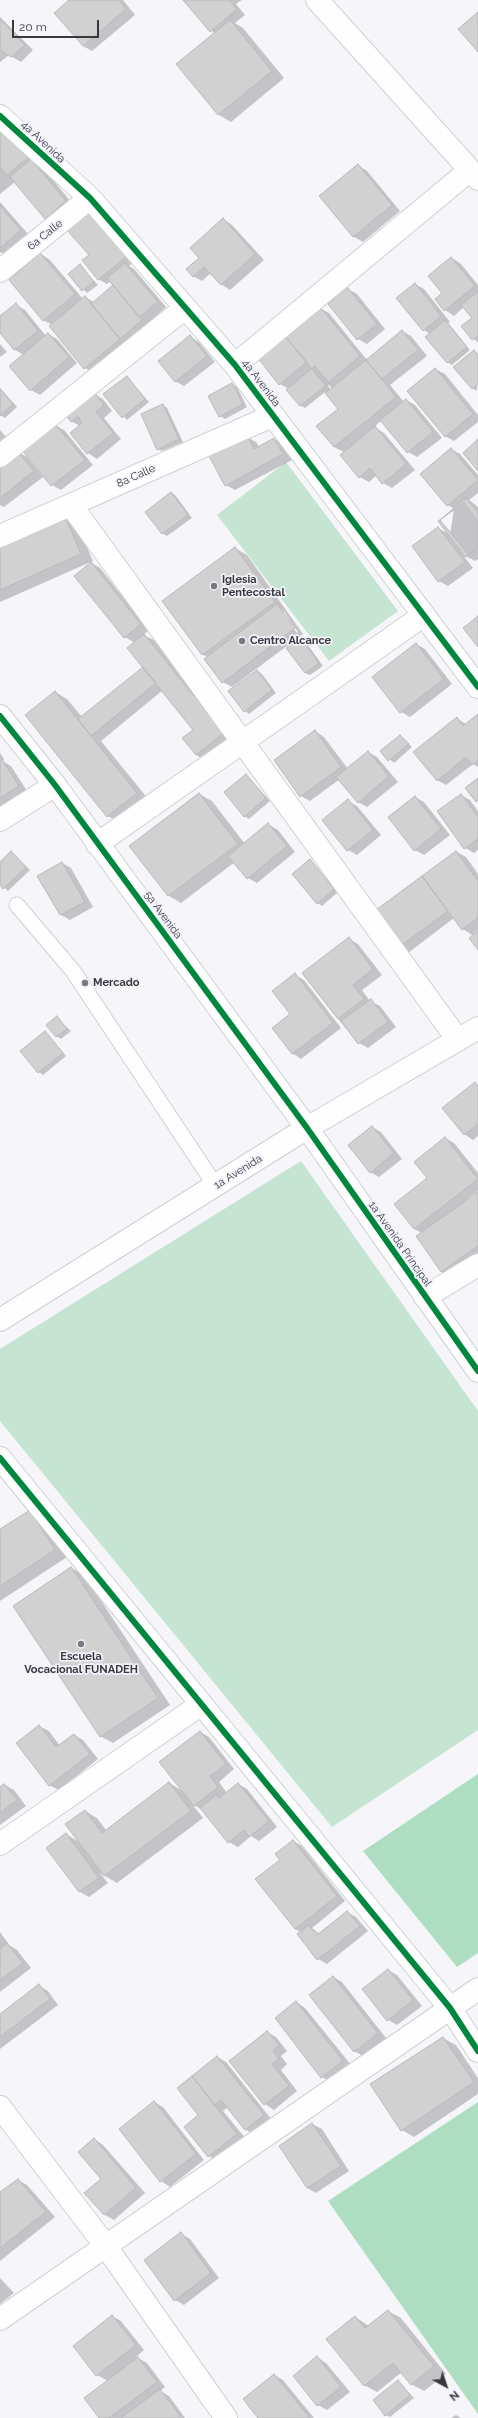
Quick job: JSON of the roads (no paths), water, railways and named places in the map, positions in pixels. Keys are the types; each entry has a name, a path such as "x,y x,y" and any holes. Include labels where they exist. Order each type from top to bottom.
{"street":[{"path":"235,365 474,175 317,0"},
{"name":"4a Avenida","path":"0,116 90,198 235,365 478,687"},
{"name":"6a Calle","path":"0,271 90,198"},
{"path":"0,456 185,308"},
{"name":"8a Calle","path":"0,536 272,416"},
{"path":"71,505 458,1040"},
{"path":"97,844 424,615"},
{"name":"5a Avenida","path":"0,716 55,784 97,844 307,1128"},
{"path":"0,820 55,784"},
{"name":"1a Avenida","path":"0,1320 307,1128 478,1028"},
{"name":"1a Avenida Principal","path":"307,1128 478,1371"},
{"path":"425,1297 478,1265"},
{"path":"0,1458 200,1705 450,2008 478,2051"},
{"path":"0,1844 200,1705"},
{"path":"0,2320 105,2245 478,1989"},
{"path":"0,2106 105,2245 226,2418"}],"lane":[{"path":"17,905 73,971 215,1185"}],"place":[{"name":"Iglesia Pentecostal","path":"214,586"},
{"name":"Centro Alcance","path":"242,641"},
{"name":"Mercado","path":"85,983"},
{"name":"Escuela Vocacional FUNADEH","path":"81,1644"}]}
